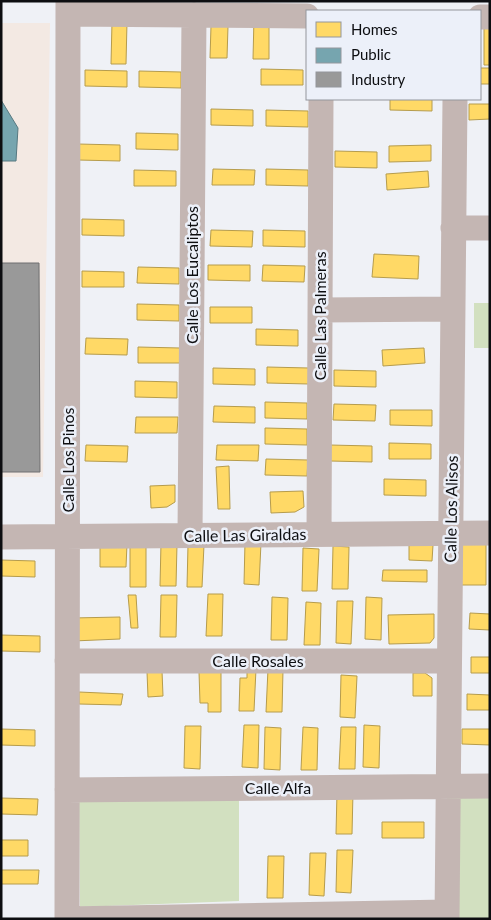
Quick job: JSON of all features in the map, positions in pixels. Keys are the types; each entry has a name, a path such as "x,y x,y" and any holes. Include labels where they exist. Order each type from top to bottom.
{"street":[{"path":"68,8 194,15 306,16"},
{"name":"Calle Los Pinos","path":"67,919 68,8"},
{"name":"Calle Los Eucaliptos","path":"190,535 194,15"},
{"name":"Calle Las Palmeras","path":"319,534 321,100"},
{"name":"Calle Los Alisos","path":"447,916 455,100"},
{"path":"453,228 490,228"},
{"path":"320,310 453,309"},
{"name":"Calle Las Giraldas","path":"1,537 490,532"},
{"name":"Calle Rosales","path":"67,660 449,661"},
{"name":"Calle Alfa","path":"67,790 490,786"},
{"path":"67,919 447,916"}],"shaded area":[{"path":"1,23 50,23 43,477 1,477"}],"green space":[{"path":"474,303 490,303 490,348 474,348"},
{"path":"447,790 490,790 490,919 448,919"},
{"path":"79,796 239,797 239,901 80,907"}],"building: Homes":[{"path":"254,17 269,17 269,59 253,59"},
{"path":"112,22 127,22 126,64 111,64"},
{"path":"484,23 490,23 490,65 484,65"},
{"path":"211,26 228,26 227,58 210,58"},
{"path":"481,68 490,68 490,84 481,84"},
{"path":"261,69 303,70 303,85 261,85"},
{"path":"85,70 127,71 127,87 85,86"},
{"path":"139,71 181,72 181,88 139,87"},
{"path":"390,100 432,100 432,111 390,110"},
{"path":"469,104 490,104 490,119 469,120"},
{"path":"211,109 253,110 253,126 211,125"},
{"path":"266,110 308,111 308,127 266,126"},
{"path":"136,133 178,134 178,150 136,149"},
{"path":"78,144 120,145 120,161 78,160"},
{"path":"431,145 431,161 389,162 389,146"},
{"path":"335,151 377,152 377,168 335,167"},
{"path":"213,169 255,170 254,185 212,185"},
{"path":"266,169 308,170 308,186 266,185"},
{"path":"134,170 176,171 176,186 134,186"},
{"path":"428,171 429,187 387,190 386,174"},
{"path":"82,219 124,220 124,236 82,235"},
{"path":"211,230 253,231 252,247 210,246"},
{"path":"263,230 305,231 305,247 263,246"},
{"path":"374,254 419,256 418,279 372,277"},
{"path":"208,265 250,265 250,281 208,280"},
{"path":"263,265 305,266 304,282 262,281"},
{"path":"138,267 179,268 179,284 137,283"},
{"path":"82,271 124,272 124,287 82,287"},
{"path":"137,304 179,305 179,321 137,320"},
{"path":"210,307 252,307 252,323 210,323"},
{"path":"256,329 298,330 298,346 256,345"},
{"path":"86,338 128,339 127,355 85,354"},
{"path":"138,347 180,348 180,363 138,363"},
{"path":"424,348 425,363 383,366 382,350"},
{"path":"267,367 309,368 309,384 267,383"},
{"path":"213,368 255,369 255,385 213,384"},
{"path":"334,370 376,371 376,387 334,386"},
{"path":"135,381 177,382 177,398 135,397"},
{"path":"265,402 307,403 307,419 265,418"},
{"path":"334,404 376,405 375,421 333,420"},
{"path":"214,406 255,407 255,423 213,422"},
{"path":"390,410 432,410 432,426 390,425"},
{"path":"136,417 178,417 177,433 135,433"},
{"path":"265,428 307,429 307,445 265,444"},
{"path":"389,443 431,444 431,459 389,459"},
{"path":"86,445 128,446 127,462 85,461"},
{"path":"217,445 259,445 258,461 216,460"},
{"path":"330,445 372,446 372,462 330,461"},
{"path":"266,459 308,460 307,476 265,475"},
{"path":"229,466 230,509 218,509 216,467"},
{"path":"384,479 426,480 426,496 384,495"},
{"path":"175,485 175,502 167,507 151,508 150,486"},
{"path":"303,491 304,507 295,512 271,513 270,492"},
{"path":"245,542 261,543 259,585 244,584"},
{"path":"100,543 127,544 126,567 100,567"},
{"path":"161,543 177,544 176,586 160,586"},
{"path":"486,543 486,585 460,585 460,544"},
{"path":"130,544 146,544 146,587 130,587"},
{"path":"188,545 204,545 202,587 187,587"},
{"path":"409,545 433,545 432,561 409,560"},
{"path":"333,546 349,547 348,589 332,589"},
{"path":"303,548 319,549 317,591 302,591"},
{"path":"1,560 35,561 35,577 1,576"},
{"path":"383,570 427,570 427,582 382,581"},
{"path":"208,594 223,594 222,636 206,636"},
{"path":"128,595 136,595 138,628 131,628"},
{"path":"161,595 177,595 176,637 160,637"},
{"path":"272,597 288,598 287,640 271,640"},
{"path":"366,597 382,598 381,640 365,639"},
{"path":"337,601 353,601 351,644 336,643"},
{"path":"306,602 321,603 320,645 304,645"},
{"path":"470,613 490,614 490,630 469,629"},
{"path":"434,614 434,638 430,643 389,644 388,615"},
{"path":"120,617 120,639 73,641 72,618"},
{"path":"1,635 40,636 40,652 1,651"},
{"path":"471,657 490,657 490,673 471,673"},
{"path":"247,669 256,669 254,711 239,711 240,678 247,678"},
{"path":"268,669 283,670 282,712 266,712"},
{"path":"162,671 163,696 148,697 147,672"},
{"path":"221,671 221,712 208,712 208,703 200,703 199,672"},
{"path":"413,673 425,673 432,678 432,696 413,696"},
{"path":"341,675 357,676 355,718 340,717"},
{"path":"79,692 123,694 121,705 79,704"},
{"path":"467,694 490,695 490,710 467,710"},
{"path":"244,725 259,725 258,768 242,767"},
{"path":"364,725 380,726 379,768 363,767"},
{"path":"185,726 201,726 200,769 184,768"},
{"path":"265,727 281,728 280,770 264,769"},
{"path":"303,727 318,728 317,770 301,770"},
{"path":"341,727 356,727 355,769 339,769"},
{"path":"1,729 35,730 35,746 1,745"},
{"path":"462,729 490,729 490,745 462,744"},
{"path":"337,792 353,792 352,834 336,834"},
{"path":"1,798 38,799 37,815 1,814"},
{"path":"382,822 424,822 424,838 382,838"},
{"path":"1,840 28,840 28,856 1,856"},
{"path":"337,850 353,850 351,893 336,892"},
{"path":"310,853 326,853 324,896 309,895"},
{"path":"268,856 284,856 283,898 267,898"},
{"path":"1,870 39,870 38,884 1,884"}],"building: Public":[{"path":"1,100 18,128 16,161 1,161"}],"building: Industry":[{"path":"1,263 39,263 40,472 1,472"}]}
